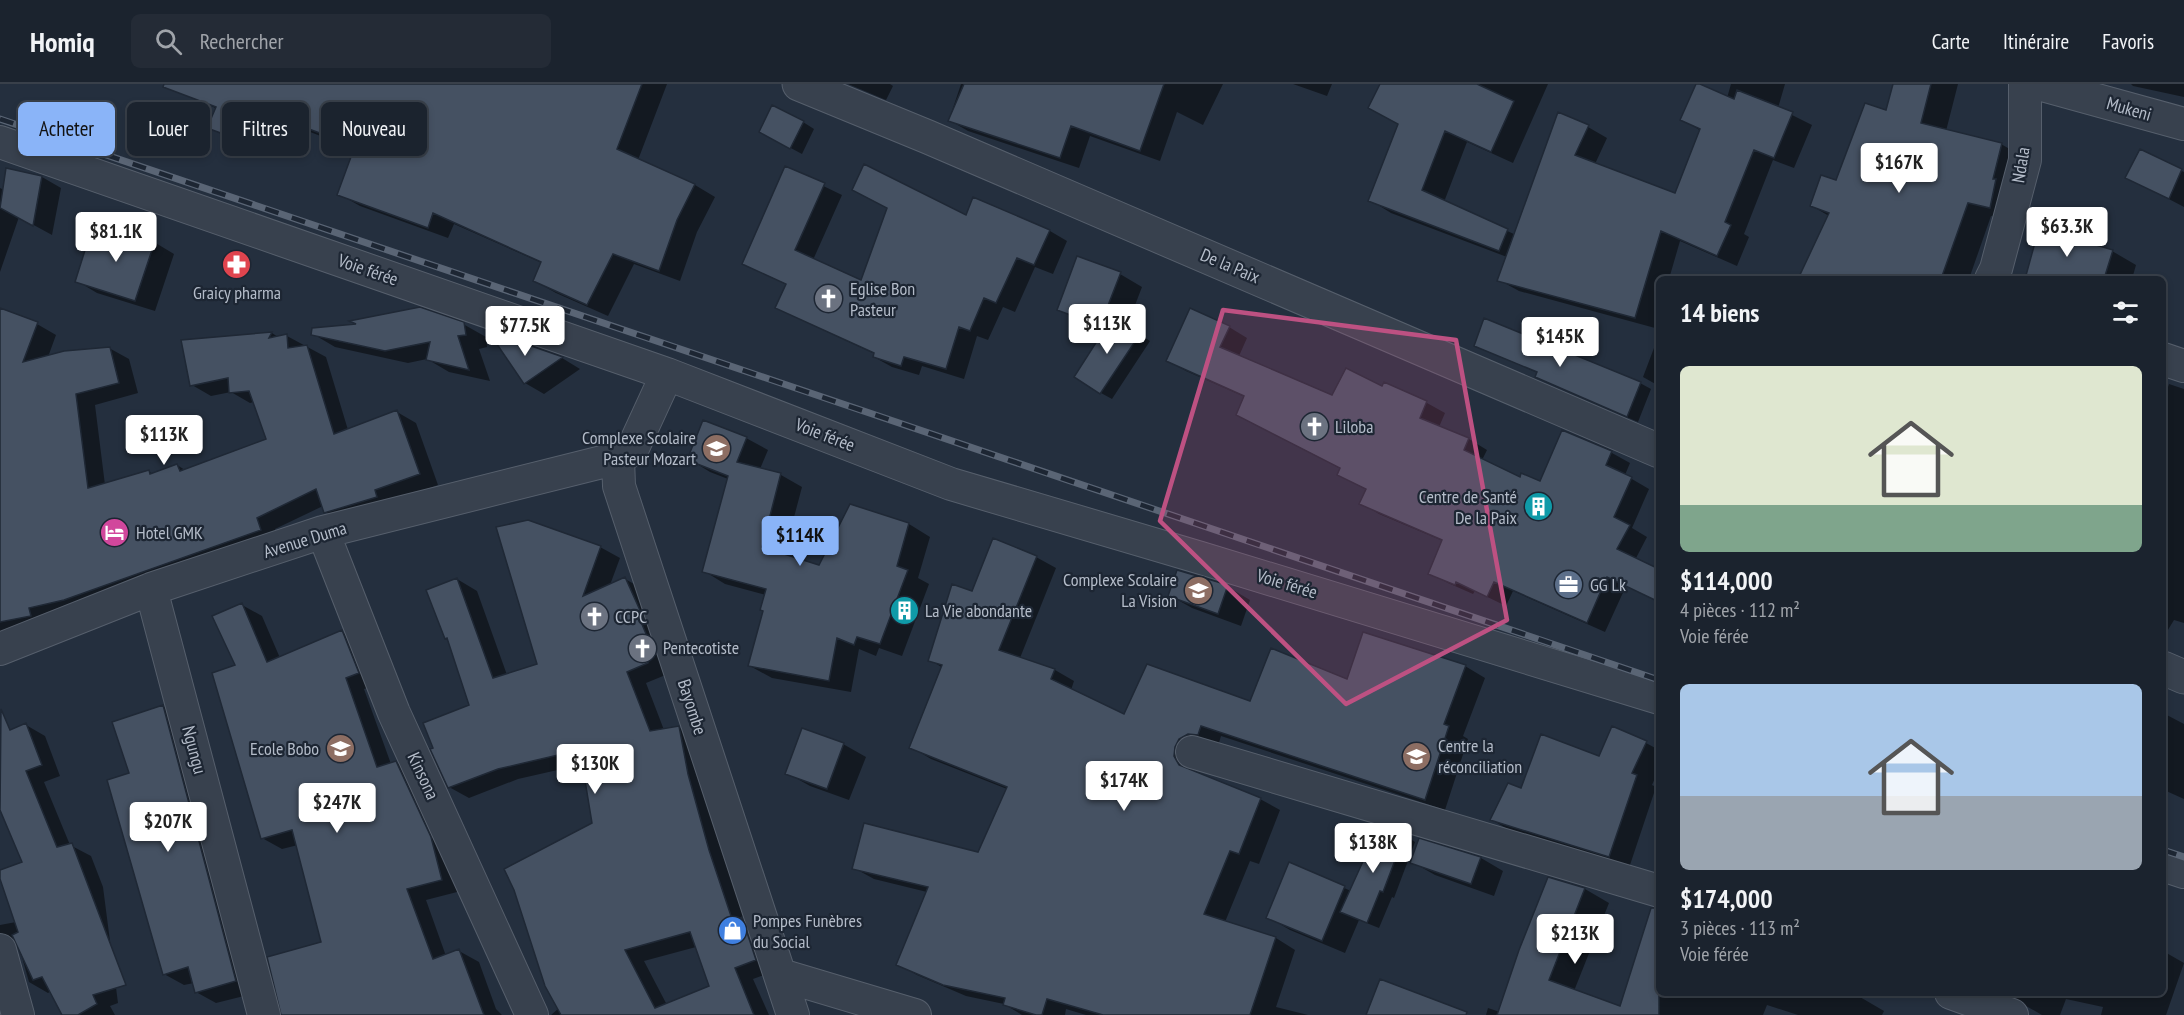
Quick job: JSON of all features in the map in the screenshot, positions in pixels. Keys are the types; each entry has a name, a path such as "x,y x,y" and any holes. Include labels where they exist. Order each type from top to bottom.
{"street":[{"name":"De la Paix","path":"799,84 939,141 1656,450"},
{"name":"Ndala","path":"1992,276 2025,160 2025,84"},
{"name":"Mukeni","path":"2039,84 2184,124"},
{"name":"Voie férée","path":"0,142 667,374 951,484 1201,558 1656,698"},
{"path":"2166,359 2184,366"},
{"path":"618,458 632,450 667,374"},
{"name":"Avenue Duma","path":"0,649 151,589 323,532 618,458"},
{"name":"Bayombe","path":"618,458 620,486 793,1015"},
{"name":"Kinsona","path":"323,532 394,713 532,1015"},
{"name":"Ngungu","path":"151,589 264,1015"},
{"path":"2166,669 2184,677"},
{"path":"1192,752 1656,890"},
{"path":"2166,866 2184,872"},
{"path":"0,950 18,1015"},
{"path":"781,975 915,1015"},
{"path":"1959,996 2012,1015"}],"highlighted area":[{"path":"1223,310 1456,340 1507,620 1346,704 1160,521"}],"building":[{"path":"164,84 642,84 617,149 695,184 677,220 659,271 613,254 587,305 533,281 541,262 433,213 428,228 337,195 351,156 427,156 427,102 321,102 321,133 309,129 309,102 222,102 222,133 210,129 210,121 216,107 210,105 210,102 203,102 163,87"},
{"path":"964,84 1164,84 1140,151 1071,126 1060,158 948,121"},
{"path":"1380,84 1477,84 1514,101 1491,152 1445,131 1422,190 1508,229 1499,251 1368,201 1398,124 1368,108"},
{"path":"1696,84 1734,99 1737,90 1793,112 1774,158 1754,150 1725,222 1731,225 1717,256 1661,231 1635,318 1497,281 1558,112 1589,125 1575,155 1675,193 1700,129 1680,120"},
{"path":"1893,84 1931,84 1921,123 2002,143 1993,179 1996,179 1990,208 1968,203 1942,276 1799,276 1829,213 1810,206 1821,175 1836,180 1865,103 1886,110"},
{"path":"772,105 804,121 790,149 759,132"},
{"path":"2140,149 2182,169 2169,199 2125,178"},
{"path":"864,164 966,215 973,197 1050,230 1034,265 1017,258 996,303 984,298 970,331 959,327 946,369 904,357 901,366 873,357 874,353 775,308 786,284 742,264 785,166 825,183 795,250 861,280 887,208 852,190"},
{"path":"6,168 42,176 33,226 0,208"},
{"path":"92,228 117,242 122,228 155,241 135,301 75,282"},
{"path":"2039,228 2113,250 2105,276 2026,276"},
{"path":"1077,256 1121,272 1100,326 1057,310"},
{"path":"420,307 464,322 466,335 458,336 469,370 426,360 430,342 385,351 311,335 312,328 356,324 349,321"},
{"path":"0,308 38,322 23,362 64,351 110,347 119,383 76,394 88,488 149,470 150,474 177,464 180,471 266,439 249,391 229,393 228,378 190,386 181,340 272,332 269,338 287,334 288,348 307,345 334,434 397,410 420,474 375,490 377,497 324,513 316,489 257,518 261,530 64,600 29,608 31,616 0,622"},
{"path":"1190,308 1230,326 1220,347 1332,395 1346,368 1382,386 1384,382 1427,401 1420,418 1469,438 1464,450 1520,477 1521,473 1540,481 1562,430 1612,451 1606,465 1632,477 1614,517 1630,525 1617,549 1656,568 1656,601 1607,577 1587,623 1494,582 1487,597 1456,582 1455,585 1428,574 1442,540 1359,504 1366,489 1337,475 1340,468 1236,415 1244,396 1166,361"},
{"path":"1113,316 1140,334 1100,394 1074,377"},
{"path":"1484,318 1641,382 1627,417 1535,377 1537,372 1474,346"},
{"path":"488,331 563,357 524,384"},
{"path":"703,420 747,437 737,462 781,473 762,547 819,565 850,504 909,523 897,566 908,570 880,644 857,637 854,645 837,638 829,681 748,666 763,611 760,610 766,589 702,572 728,476 687,460"},
{"path":"528,520 601,546 583,596 625,577 643,617 644,621 641,622 652,648 648,663 627,672 650,731 679,726 688,774 709,850 733,922 742,917 756,960 735,968 754,1015 561,1015 545,986 514,890 504,869 592,823 580,750 498,769 448,788 430,749 433,748 423,723 469,705 447,638 445,639 426,590 457,578 493,678 537,664 496,527","holes":["690,932 709,986 655,1008 625,950"]},
{"path":"993,538 1037,556 999,650 1055,669 1051,679 1124,714 1147,664 1250,701 1271,648 1347,679 1363,632 1466,665 1444,724 1449,726 1425,800 1201,726 1198,735 1188,734 1179,739 1174,756 1179,765 1261,798 1239,854 1230,851 1204,914 1276,937 1250,1015 1103,1015 1047,999 1042,1015 1036,1015 1003,1005 1005,998 943,985 896,965 928,887 852,869 864,823 978,852 1007,787 909,748 942,665 928,661 952,584 972,591"},
{"name":"Complexe Scolaire La Vision","path":"1177,570 1228,585 1218,614 1168,596"},
{"path":"242,603 267,662 342,630 359,673 346,678 377,767 396,761 431,837 442,880 407,889 433,959 459,949 484,1015 281,1015 267,957 321,942 292,830 261,839 212,673 235,665 212,616"},
{"path":"163,705 236,981 195,993 188,967 163,975 107,780 129,773 112,722"},
{"path":"1,709 10,730 26,723 42,765 26,771 57,847 72,843 126,985 93,995 97,1004 78,1015 62,1015 42,977 33,980 12,935 18,932 0,879 0,870 22,862 0,810"},
{"path":"1612,726 1647,741 1632,773 1637,775 1609,857 1490,820 1508,783 1521,788 1541,734 1599,756"},
{"path":"802,728 844,743 827,789 785,774"},
{"path":"1379,826 1405,834 1383,892 1380,891 1367,923 1340,912"},
{"path":"1419,838 1481,857 1471,884 1410,863"},
{"path":"1289,862 1345,886 1322,941 1266,918"},
{"path":"1548,877 1585,888 1549,980 1620,1006 1651,908 1656,908 1656,996 1659,996 1659,1015 1497,1015 1519,950"},
{"path":"1380,979 1467,1012 1466,1015 1366,1015"}],"railway":[{"path":"0,119 1656,679"},
{"path":"2166,851 2184,857"}],"place":[{"name":"Graicy pharma","path":"237,264"},
{"name":"Eglise Bon Pasteur","path":"829,299"},
{"name":"Liloba","path":"1314,427"},
{"name":"Complexe Scolaire Pasteur Mozart","path":"717,448"},
{"name":"Centre de Santé De la Paix","path":"1538,507"},
{"name":"Hotel GMK","path":"115,533"},
{"name":"GG Lk","path":"1569,585"},
{"name":"Complexe Scolaire La Vision","path":"1198,590"},
{"name":"La Vie abondante","path":"904,611"},
{"name":"CCPC","path":"594,617"},
{"name":"Pentecotiste","path":"642,648"},
{"name":"Ecole Bobo","path":"340,749"},
{"name":"Centre la réconciliation","path":"1417,756"},
{"name":"Pompes Funèbres du Social","path":"732,931"}]}
